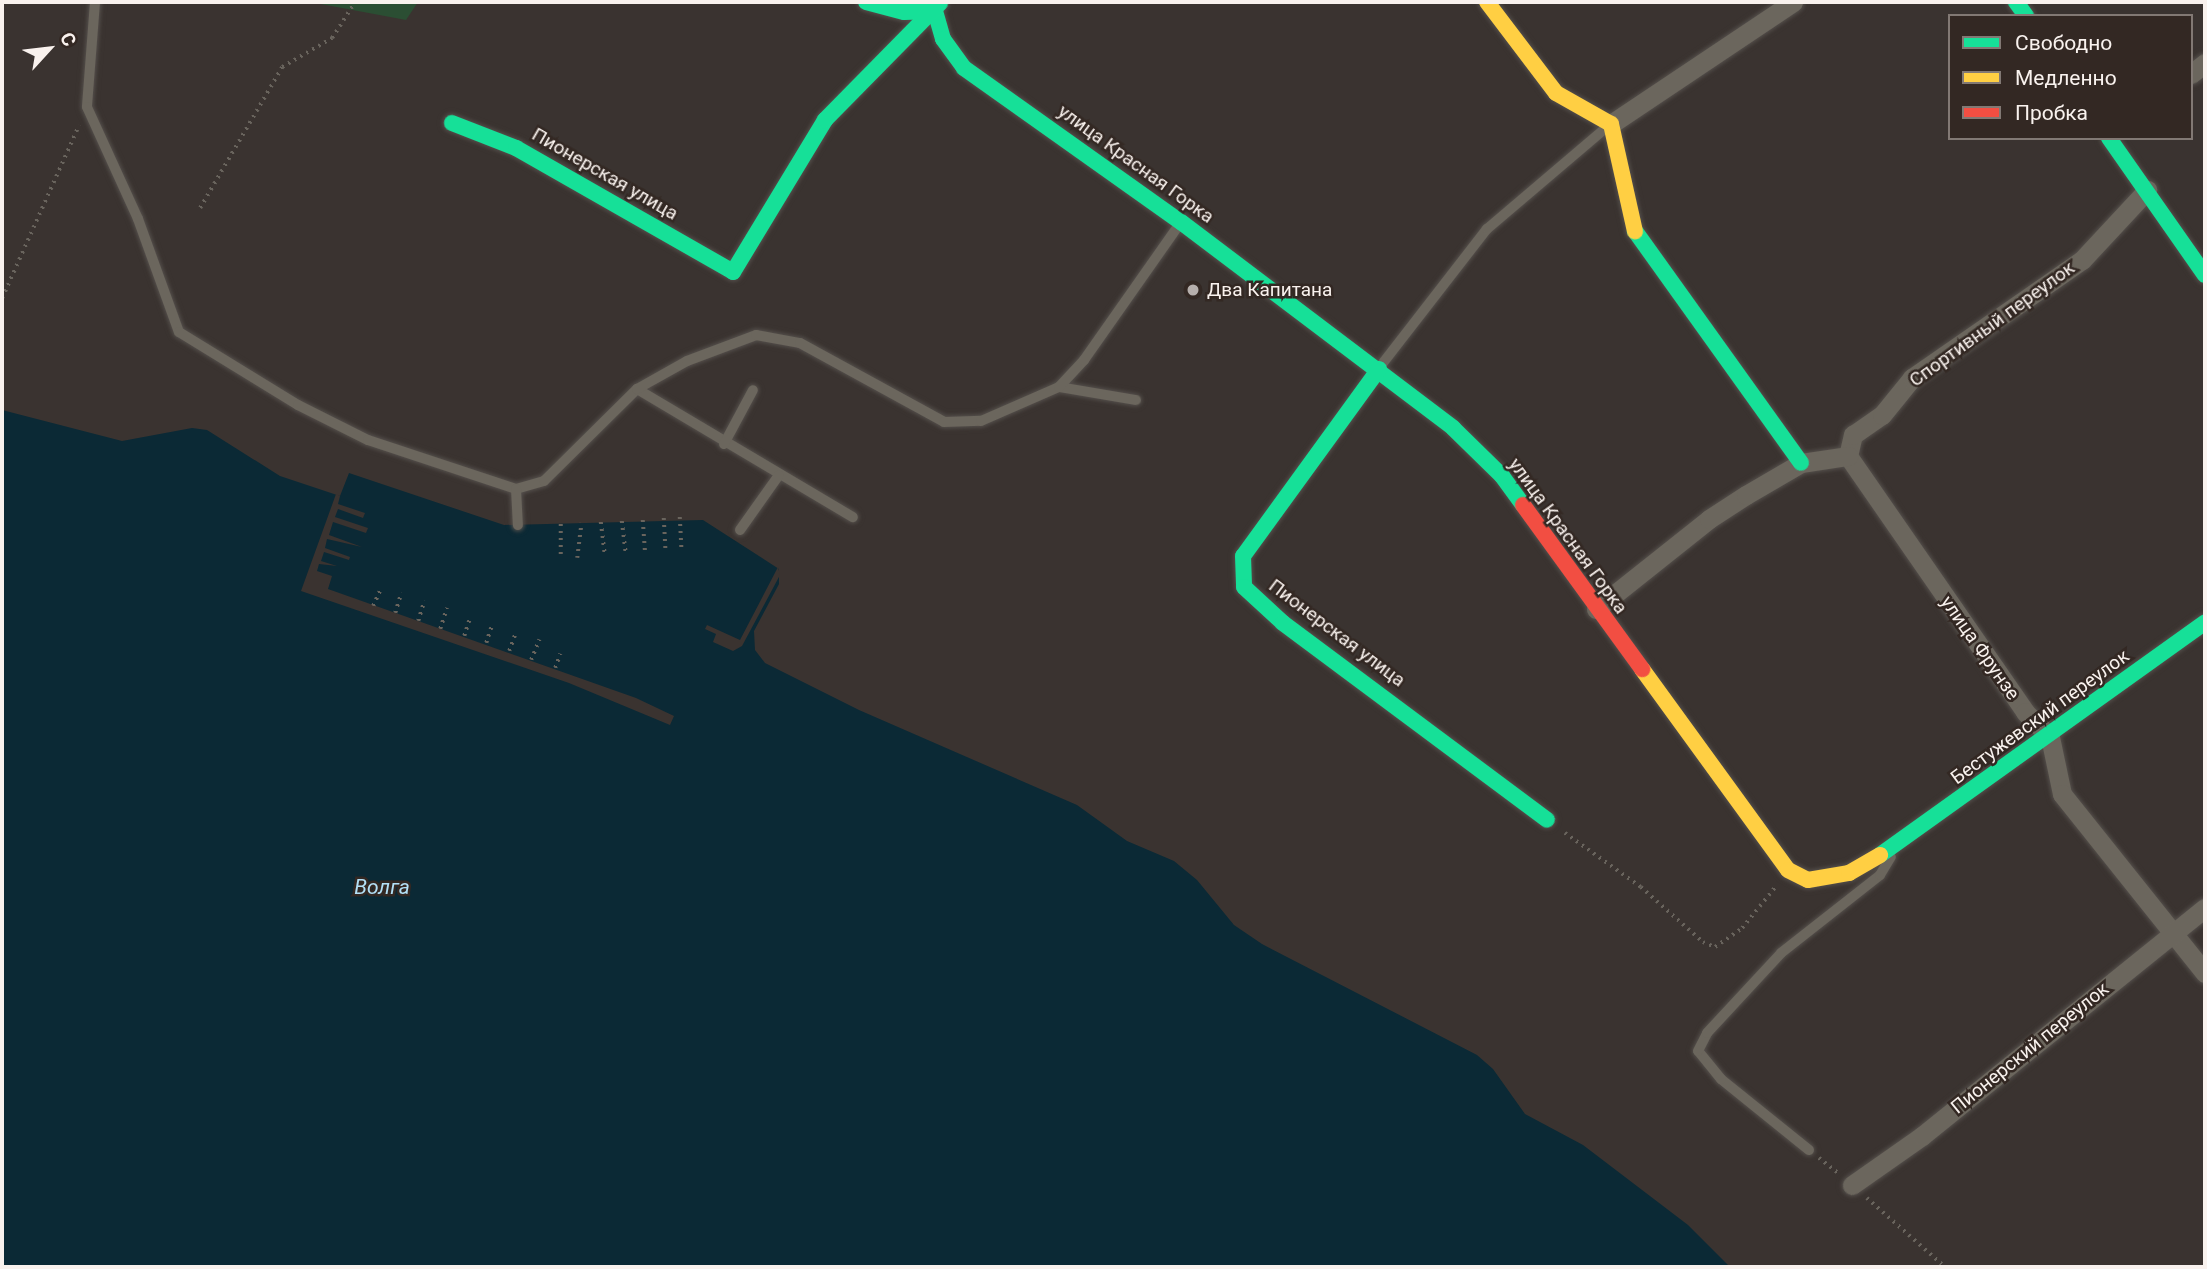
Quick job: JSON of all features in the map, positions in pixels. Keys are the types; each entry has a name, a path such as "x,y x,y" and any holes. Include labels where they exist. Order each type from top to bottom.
{"street":[{"path":"866,2 904,12 938,6"},
{"path":"1487,2 1556,93 1611,124 1636,232 1801,463"},
{"path":"1611,124 1793,2"},
{"name":"улица Красная Горка","path":"938,6 943,39 964,68 1181,222 1379,369 1452,428 1502,476 1596,610 1788,870"},
{"name":"Пионерская улица","path":"452,123 516,148 733,272 825,120 938,6"},
{"path":"2114,140 2205,275"},
{"name":"Спортивный переулок","path":"1847,456 1853,435 1882,415 1912,378 2082,260 2147,190"},
{"name":"Пионерская улица","path":"1379,369 1243,556 1244,587 1283,623 1547,820"},
{"path":"1596,610 1709,519 1801,463 1847,456"},
{"name":"улица Фрунзе","path":"1847,456 2025,712 2050,737"},
{"name":"Бестужевский переулок","path":"1899,844 2205,622"},
{"path":"2050,737 2062,794 2175,931 2205,972"},
{"path":"1788,870 1808,880 1849,873 1899,844"},
{"name":"Пионерский переулок","path":"1852,1185 1922,1136 2205,908"}],"lane":[{"path":"95,2 87,107 138,219 179,332 298,405 368,440 516,489 544,481 637,389 687,361 756,335 800,343 944,422 981,421 1059,387 1084,360 1181,222"},
{"path":"1379,369 1487,229 1611,124"},
{"path":"1059,387 1136,400"},
{"path":"637,389 724,444 853,517"},
{"path":"724,444 753,390"},
{"path":"740,530 779,475"},
{"path":"516,489 518,525"},
{"path":"1809,1150 1721,1079 1699,1051 1707,1033 1781,953 1880,875 1899,844"}],"path":[{"path":"200,208 282,67 332,38 355,2"},
{"path":"2,298 87,107"},
{"path":"681,517 682,550"},
{"path":"664,518 666,552"},
{"path":"643,520 645,552"},
{"path":"622,521 626,554"},
{"path":"601,522 605,555"},
{"path":"577,558 581,523"},
{"path":"561,524 561,557"},
{"path":"373,606 380,590"},
{"path":"395,613 401,593"},
{"path":"418,621 424,601"},
{"path":"440,629 447,608"},
{"path":"464,636 470,617"},
{"path":"486,643 492,625"},
{"path":"509,651 516,632"},
{"path":"531,660 539,640"},
{"path":"555,668 560,654"},
{"path":"1547,820 1641,887 1703,942 1715,947 1742,928 1788,870"},
{"path":"1809,1150 1945,1267"}],"green space":[{"path":"310,2 418,2 406,20"}],"water":[{"name":"Волга","path":"2,410 122,441 192,428 207,430 280,476 340,496 349,473 504,525 703,520 779,569 779,584 754,631 755,650 765,663 859,710 1077,805 1127,841 1174,861 1197,880 1234,925 1262,944 1477,1055 1493,1069 1525,1114 1583,1145 1688,1225 1730,1267 2,1267"}],"pier":[{"path":"336,494 340,496 338,504 365,513 363,518 338,509 335,517 368,528 366,533 333,522 329,535 362,547 327,539 325,548 350,557 349,560 324,552 321,561 337,566 319,564 317,571 332,576 328,589 636,698 674,716 670,725 569,683 301,591"},
{"path":"778,567 780,575 742,646 733,651 713,642 716,634 705,629 707,625 740,640"}],"traffic: fast":[{"path":"866,2 904,12 935,11 943,39 964,68 1181,222 1453,428 1502,476 1523,505"},
{"path":"2016,2 2025,14"},
{"path":"452,123 516,148 733,272 825,120 940,3"},
{"path":"2110,140 2205,275"},
{"path":"1635,231 1801,463"},
{"path":"1379,369 1243,556 1244,587 1283,623 1547,820"},
{"path":"1880,855 2205,622"}],"traffic: slow":[{"path":"1487,2 1556,93 1611,124 1635,231"},
{"path":"1642,669 1788,870 1808,880 1849,873 1880,855"}],"traffic: jam":[{"path":"1523,505 1642,669"}],"place":[{"name":"Два Капитана","path":"1193,290"}]}
